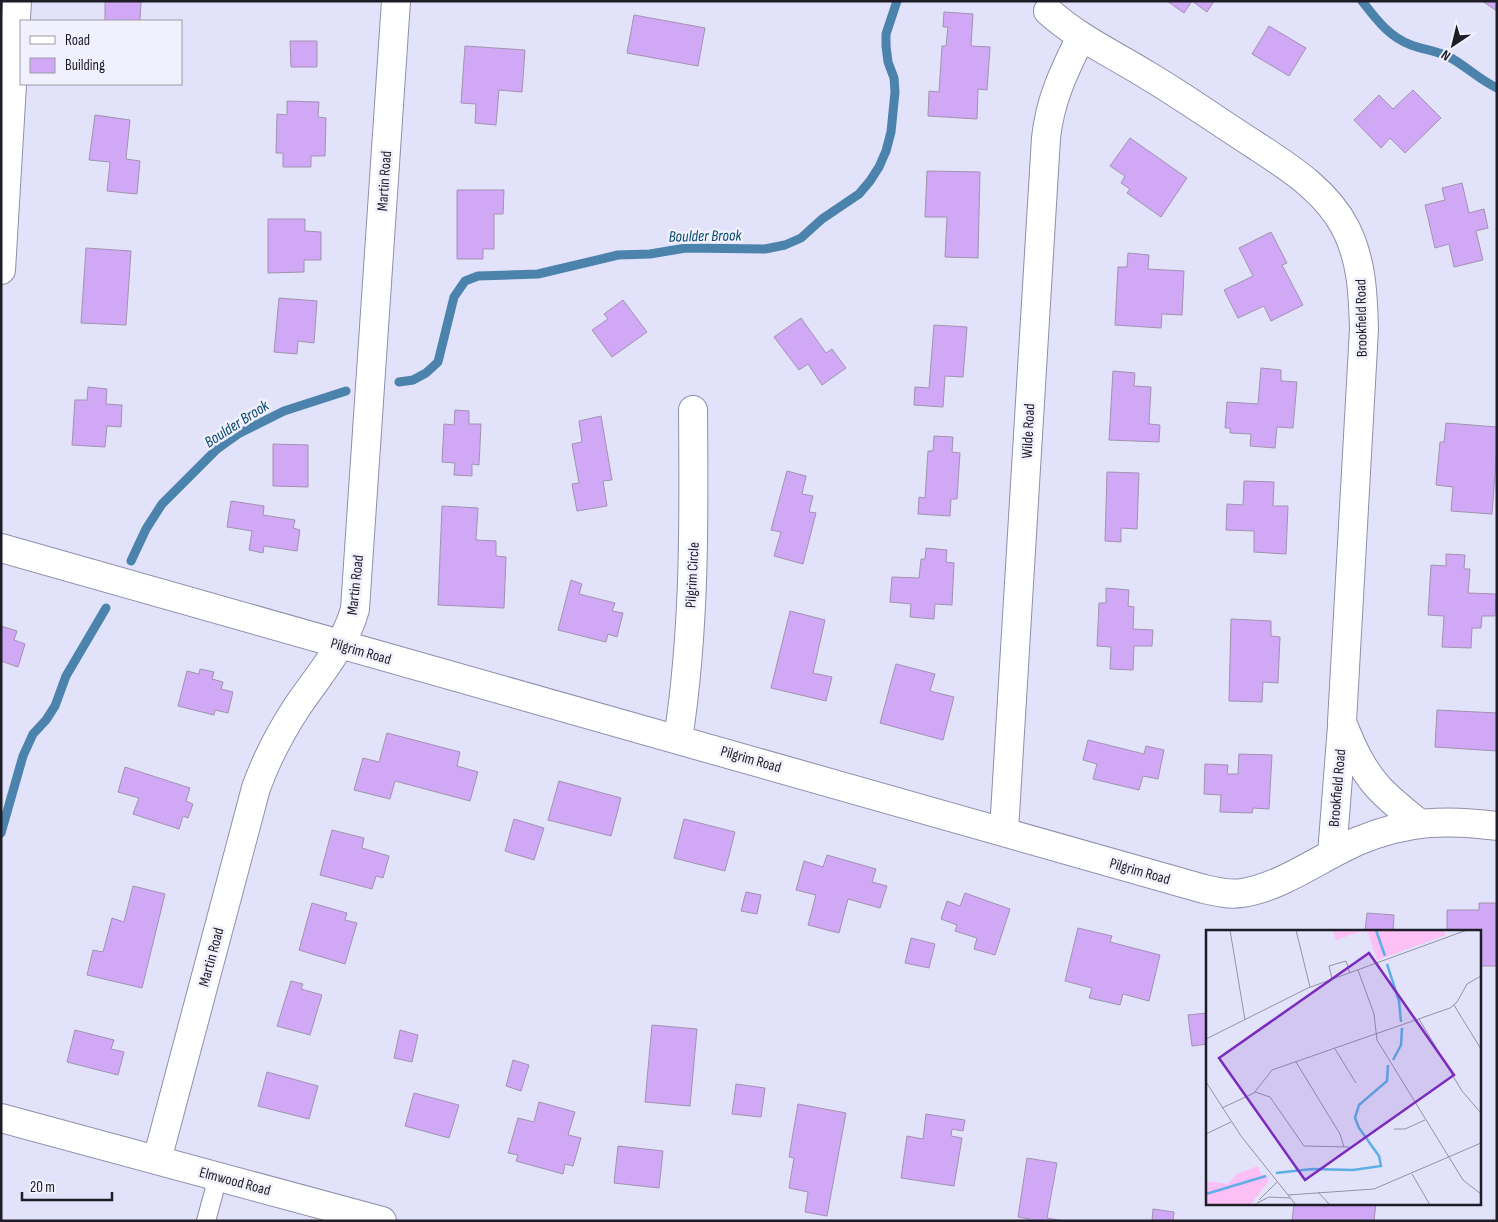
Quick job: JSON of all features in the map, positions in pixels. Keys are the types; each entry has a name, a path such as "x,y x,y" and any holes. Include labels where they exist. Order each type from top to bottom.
{"street":[{"path":"1,270 17,1"},
{"name":"Martin Road","path":"157,1160 256,788 269,755 287,723 340,645 351,621 356,596 396,1"},
{"name":"Brookfield Road","path":"1048,11 1081,37 1158,81 1312,186 1339,217 1357,256 1363,290 1364,329 1342,722 1332,854"},
{"name":"Wilde Road","path":"1004,831 1046,138 1057,88 1081,37"},
{"name":"Pilgrim Circle","path":"678,739 686,678 693,548 693,410"},
{"name":"Pilgrim Road","path":"1,548 1204,889 1242,893 1269,886 1332,854 1373,836 1404,826 1419,823 1451,822 1497,826"},
{"name":"Brookfield Road","path":"1342,722 1351,744 1368,774 1378,787 1419,823"},
{"name":"Elmwood Road","path":"1,1118 373,1220"}],"lane":[{"path":"206,1221 218,1177"}],"building":[{"path":"105,1 141,1 140,20 105,20"},
{"path":"1167,1 1192,1 1184,13"},
{"path":"1192,1 1214,1 1207,12"},
{"path":"1482,1 1497,1 1497,11"},
{"path":"944,12 973,14 971,46 990,47 987,90 978,89 977,119 928,116 929,91 939,92 942,46 946,46 948,27 943,27"},
{"path":"634,15 705,28 698,66 627,53"},
{"path":"1269,26 1306,48 1289,76 1252,54"},
{"path":"290,41 317,41 317,67 291,67"},
{"path":"465,46 525,50 522,92 499,90 496,125 475,123 476,104 461,103"},
{"path":"1413,90 1441,118 1405,153 1390,138 1381,148 1354,120 1379,95 1393,109"},
{"path":"287,101 319,102 318,117 326,118 325,156 311,156 311,167 283,167 283,153 276,153 277,114 287,115"},
{"path":"95,115 130,120 126,159 140,161 137,194 107,191 110,162 89,160"},
{"path":"1130,138 1187,178 1161,217 1127,193 1130,189 1121,183 1125,176 1110,166"},
{"path":"927,171 980,172 978,258 945,257 947,217 925,217"},
{"path":"1462,183 1469,213 1484,209 1488,228 1476,231 1483,260 1454,267 1449,244 1435,248 1425,205 1445,200 1442,188"},
{"path":"457,190 504,190 503,214 494,214 494,249 483,249 483,259 457,259"},
{"path":"268,219 305,219 305,231 321,232 321,260 304,260 304,272 268,273"},
{"path":"1271,232 1287,263 1282,265 1303,305 1271,321 1264,306 1238,318 1224,290 1253,276 1239,248"},
{"path":"86,248 131,251 126,325 81,323"},
{"path":"1128,253 1149,255 1148,269 1184,271 1182,315 1162,314 1161,328 1115,325 1118,267 1127,267"},
{"path":"279,298 317,301 314,343 298,341 297,354 274,352"},
{"path":"623,300 647,332 612,357 592,330 608,319 604,314"},
{"path":"801,318 826,353 832,349 846,368 822,385 808,364 799,370 774,337"},
{"path":"934,325 967,327 963,377 945,376 943,407 914,405 915,387 929,388"},
{"path":"1261,368 1281,370 1281,381 1297,382 1293,428 1277,427 1275,448 1250,446 1251,434 1230,433 1230,428 1225,428 1227,402 1258,404"},
{"path":"1113,371 1135,373 1134,386 1151,387 1149,424 1160,425 1159,442 1109,440"},
{"path":"88,387 107,389 106,404 122,405 121,427 107,426 105,447 72,445 75,400 87,400"},
{"path":"455,410 469,411 469,424 481,424 479,465 472,464 472,476 454,475 455,463 442,462 444,424 454,425"},
{"path":"601,416 612,480 603,481 607,506 577,511 572,484 579,483 572,444 582,442 579,421"},
{"path":"1446,423 1497,427 1492,514 1451,511 1453,487 1436,485 1440,442 1444,442"},
{"path":"934,436 953,437 952,452 960,453 957,499 951,499 950,516 918,514 919,497 925,498 928,451 933,451"},
{"path":"273,444 308,445 308,487 273,486"},
{"path":"787,471 806,476 802,494 813,496 809,512 816,513 803,564 774,556 781,532 771,530"},
{"path":"1107,472 1139,473 1137,529 1121,528 1121,542 1105,541"},
{"path":"1244,481 1274,482 1273,506 1288,506 1286,554 1254,552 1254,531 1226,530 1227,504 1243,505"},
{"path":"231,501 264,506 263,515 295,520 293,528 300,530 297,551 264,546 263,553 249,550 252,531 227,527"},
{"path":"442,506 478,508 476,540 496,541 496,556 506,557 504,608 438,605"},
{"path":"926,548 947,550 946,562 954,563 952,605 935,604 934,619 910,617 911,604 890,602 892,577 919,578 921,559 925,559"},
{"path":"1446,554 1465,555 1464,569 1470,569 1468,593 1496,594 1495,616 1482,616 1481,628 1472,628 1471,648 1442,647 1444,616 1428,615 1431,565 1446,566"},
{"path":"571,580 582,584 579,594 615,603 612,611 623,613 617,637 608,634 606,642 558,630"},
{"path":"1106,588 1129,590 1128,606 1134,607 1133,629 1153,630 1152,646 1134,646 1133,670 1110,669 1111,647 1097,646 1099,603 1106,603"},
{"path":"790,611 825,620 813,673 832,677 826,701 771,688"},
{"path":"1231,619 1271,621 1271,636 1280,637 1278,683 1263,682 1262,702 1229,701"},
{"path":"1,626 17,631 14,640 25,644 18,667 1,661"},
{"path":"896,664 935,674 930,691 954,697 943,740 880,723"},
{"path":"200,669 214,672 212,679 223,682 221,689 233,692 228,713 215,710 214,715 178,706 187,671 199,674"},
{"path":"1437,710 1497,713 1497,751 1435,747"},
{"path":"387,733 460,752 457,766 478,772 470,801 395,781 390,799 354,790 363,758 379,762"},
{"path":"1088,740 1144,754 1146,746 1164,750 1158,779 1143,776 1139,790 1093,779 1097,764 1083,760"},
{"path":"1239,754 1272,755 1269,809 1253,808 1252,813 1220,812 1221,795 1204,794 1205,764 1228,765 1227,774 1238,774"},
{"path":"125,767 190,788 186,801 193,804 188,818 183,816 179,829 133,814 139,798 118,792"},
{"path":"559,781 621,798 611,836 548,820"},
{"path":"514,819 544,828 534,860 505,851"},
{"path":"684,819 735,832 725,871 674,858"},
{"path":"332,830 364,838 362,848 389,856 383,878 376,876 372,889 320,875"},
{"path":"827,855 876,869 872,882 887,886 880,908 848,899 839,933 808,925 816,895 796,890 804,861 823,867"},
{"path":"133,886 165,894 142,988 87,975 93,950 103,952 112,918 124,922"},
{"path":"746,892 761,895 757,914 741,911"},
{"path":"965,893 1010,909 995,955 974,949 977,938 955,931 957,925 941,919 947,901 960,906"},
{"path":"312,903 347,913 345,920 357,923 345,964 299,950"},
{"path":"1479,903 1497,903 1497,966 1483,966 1480,963 1480,930 1447,930 1447,910 1479,910"},
{"path":"1367,913 1394,915 1393,930 1365,930"},
{"path":"1078,928 1112,936 1110,942 1160,955 1149,1001 1123,994 1120,1005 1089,998 1092,988 1065,981"},
{"path":"911,938 935,944 929,968 905,963"},
{"path":"291,981 303,984 301,989 322,995 310,1035 277,1026"},
{"path":"1206,1013 1206,1044 1192,1046 1188,1015"},
{"path":"652,1025 697,1029 690,1106 645,1102"},
{"path":"75,1030 114,1040 111,1049 124,1052 118,1075 67,1062"},
{"path":"400,1030 418,1035 412,1062 394,1058"},
{"path":"513,1060 529,1065 521,1091 506,1086"},
{"path":"267,1072 318,1086 309,1119 258,1106"},
{"path":"736,1084 765,1088 761,1117 732,1114"},
{"path":"414,1093 459,1105 449,1138 405,1126"},
{"path":"539,1102 575,1112 568,1135 581,1138 573,1166 565,1164 563,1174 516,1161 518,1155 508,1153 518,1118 534,1122"},
{"path":"798,1104 846,1113 827,1216 805,1212 808,1192 789,1188 794,1158 789,1157"},
{"path":"926,1114 965,1120 963,1131 952,1129 951,1136 962,1138 954,1186 901,1178 907,1136 923,1139"},
{"path":"618,1146 663,1151 659,1188 614,1183"},
{"path":"1027,1158 1057,1163 1047,1218 1064,1221 1028,1221 1029,1219 1018,1217"},
{"path":"1294,1204 1326,1206 1326,1204 1376,1204 1374,1221 1292,1221"},
{"path":"1153,1209 1174,1212 1173,1221 1152,1221"}],"waterway":[{"name":"Boulder Brook","path":"399,382 413,380 426,373 438,362 454,297 465,281 478,276 538,274 618,255 650,254 686,248 765,249 785,245 801,238 822,219 859,194 879,167 891,132 895,92 894,78 888,62 886,34 897,1"},
{"name":"Boulder Brook","path":"1362,1 1384,27 1403,42 1446,56 1497,88"},
{"name":"Boulder Brook","path":"131,561 146,529 162,504 217,449 238,434 284,411 346,391"},
{"name":"Boulder Brook","path":"1,833 23,756 33,734 46,720 55,706 66,676 106,608"}]}
